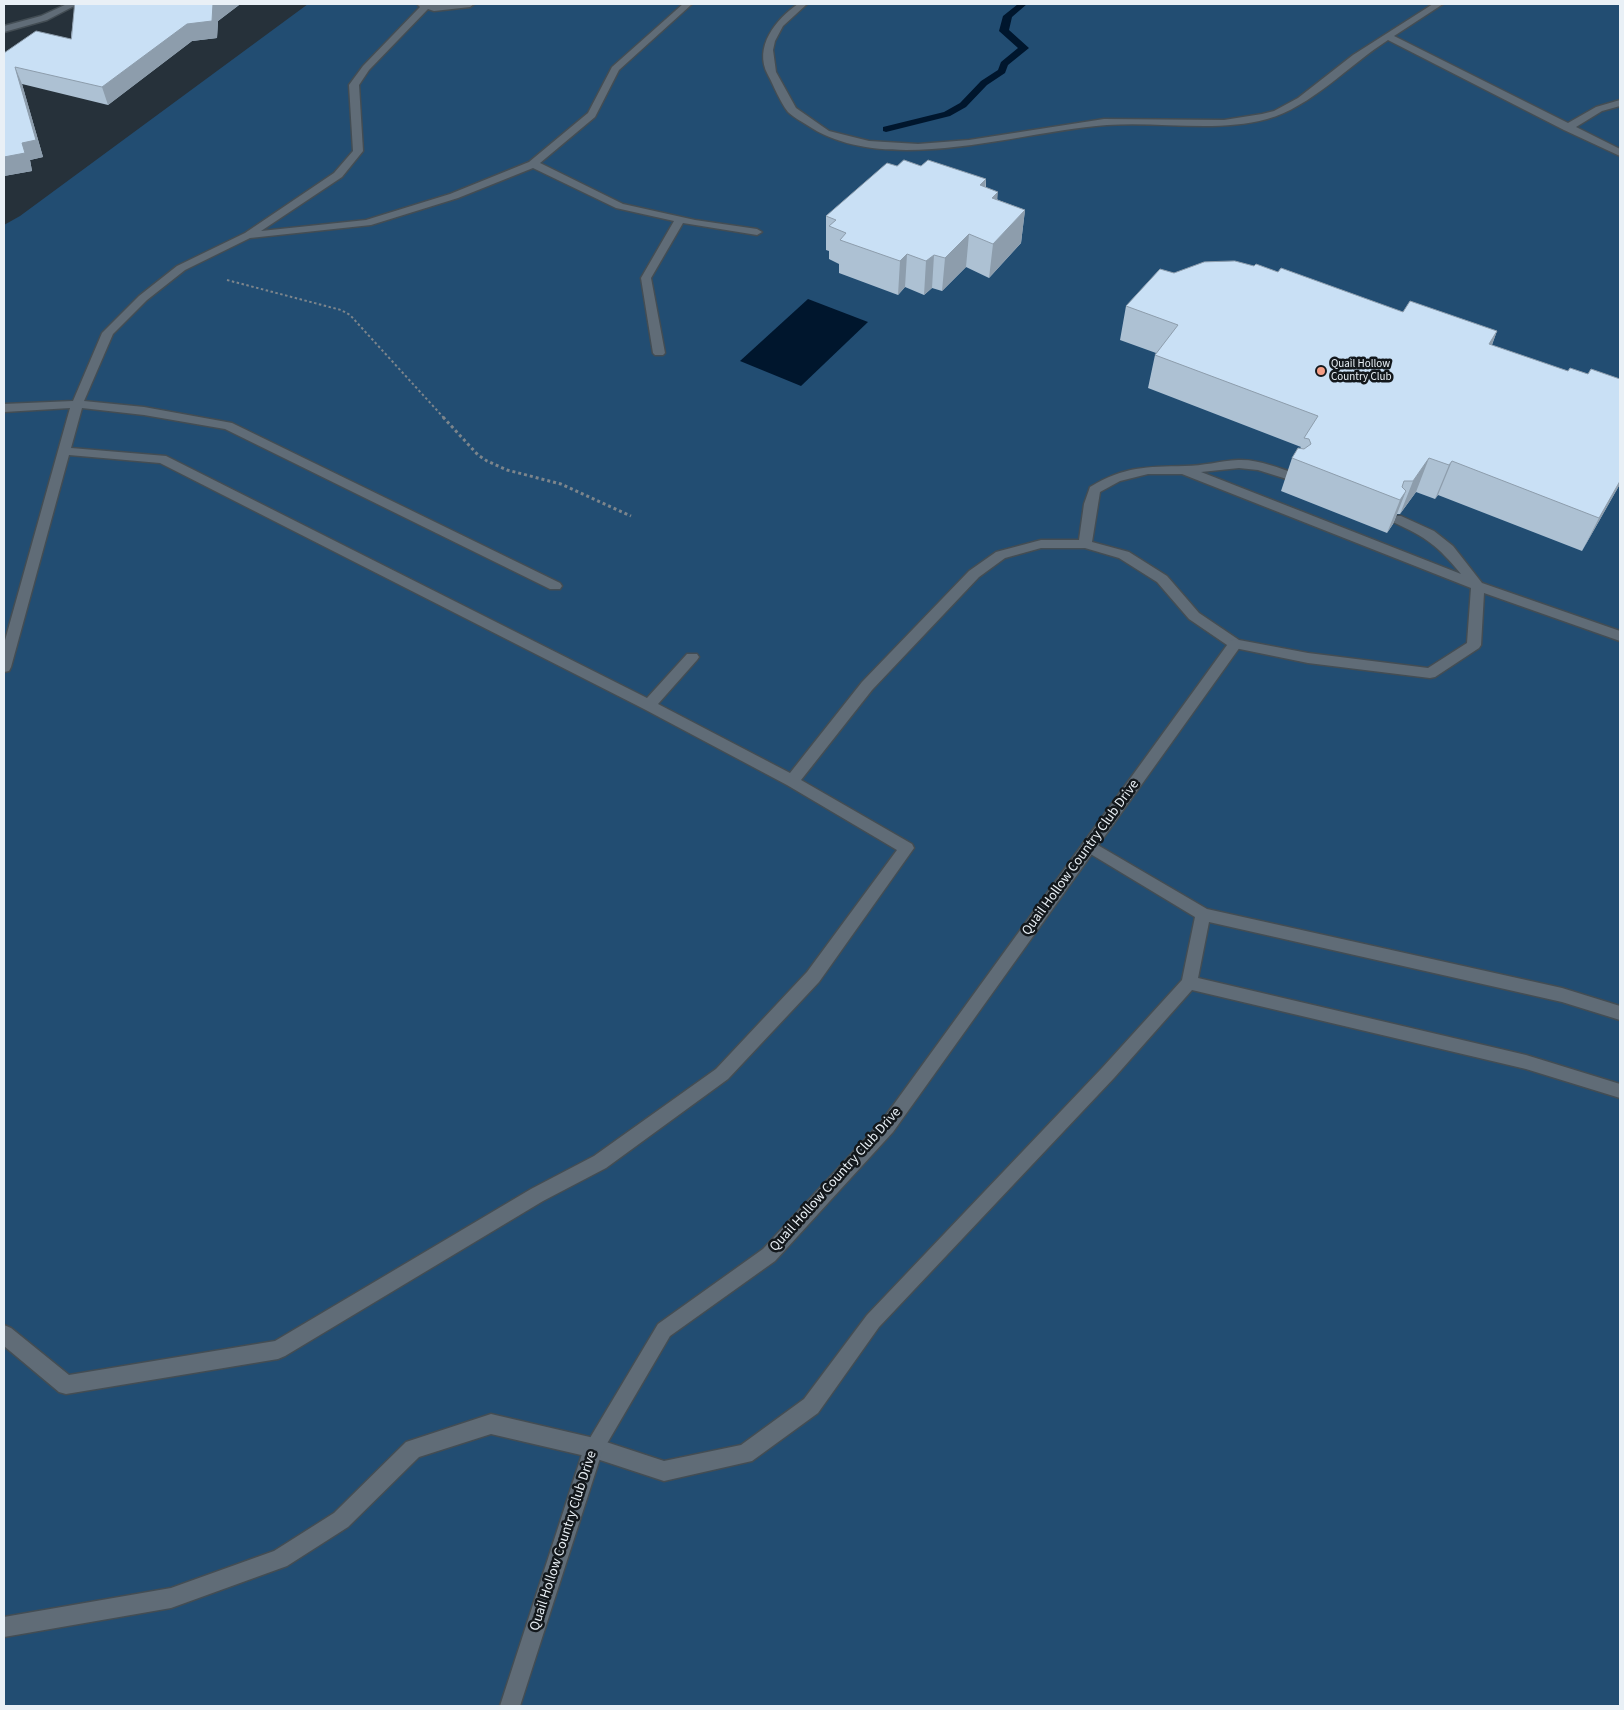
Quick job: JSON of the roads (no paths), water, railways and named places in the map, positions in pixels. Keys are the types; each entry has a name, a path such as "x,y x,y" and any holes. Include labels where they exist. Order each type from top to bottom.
{"street":[{"path":"4,29 44,18 74,4"},
{"path":"4,668 78,404 108,333 143,298 181,268 248,235 338,176 358,151 354,85 366,68 423,5 445,8 470,4"},
{"path":"248,235 367,223 454,196 533,164 592,115 615,69 688,4"},
{"path":"803,4 790,12 773,32 769,46 769,64 774,82 784,99 814,129 834,138 855,143 884,146 953,144 1106,122 1234,122 1264,117 1310,96 1357,57 1439,4"},
{"path":"1389,37 1620,153"},
{"path":"1567,128 1598,109 1620,103"},
{"path":"533,164 620,206 680,220 757,232"},
{"path":"659,353 646,278 680,220"},
{"path":"4,408 78,404 144,412 228,426 555,586"},
{"path":"4,1334 66,1385 278,1350 537,1195 600,1162 722,1074 813,977 907,848 792,781 648,705 162,459 64,451"},
{"path":"1085,544 1090,504 1094,490 1110,480 1132,472 1161,469 1184,470 1240,464 1259,466 1292,477"},
{"path":"1184,470 1478,586 1620,636"},
{"path":"792,781 867,686 974,574 1001,555 1041,544 1085,544 1124,555 1162,579 1194,616 1235,644 1308,658 1430,673 1474,645 1478,586 1448,549 1429,534 1397,519"},
{"name":"Quail Hollow Country Club Drive","path":"510,1706 594,1448 664,1330 769,1255 887,1127 1235,644"},
{"path":"648,705 692,657"},
{"path":"1089,846 1202,914 1562,994 1620,1013"},
{"path":"4,1628 170,1598 280,1559 341,1520 413,1449 491,1424 594,1448 664,1471 745,1454 811,1406 873,1321 1108,1073 1189,983 1202,914"},
{"path":"1189,983 1526,1062 1620,1091"}],"waterway":[{"path":"886,129 947,114 963,105 984,83 1002,71 1004,64 1024,48 1004,31 1008,16 1023,4"}],"place":[{"name":"Quail Hollow Country Club","path":"1321,371"}]}
